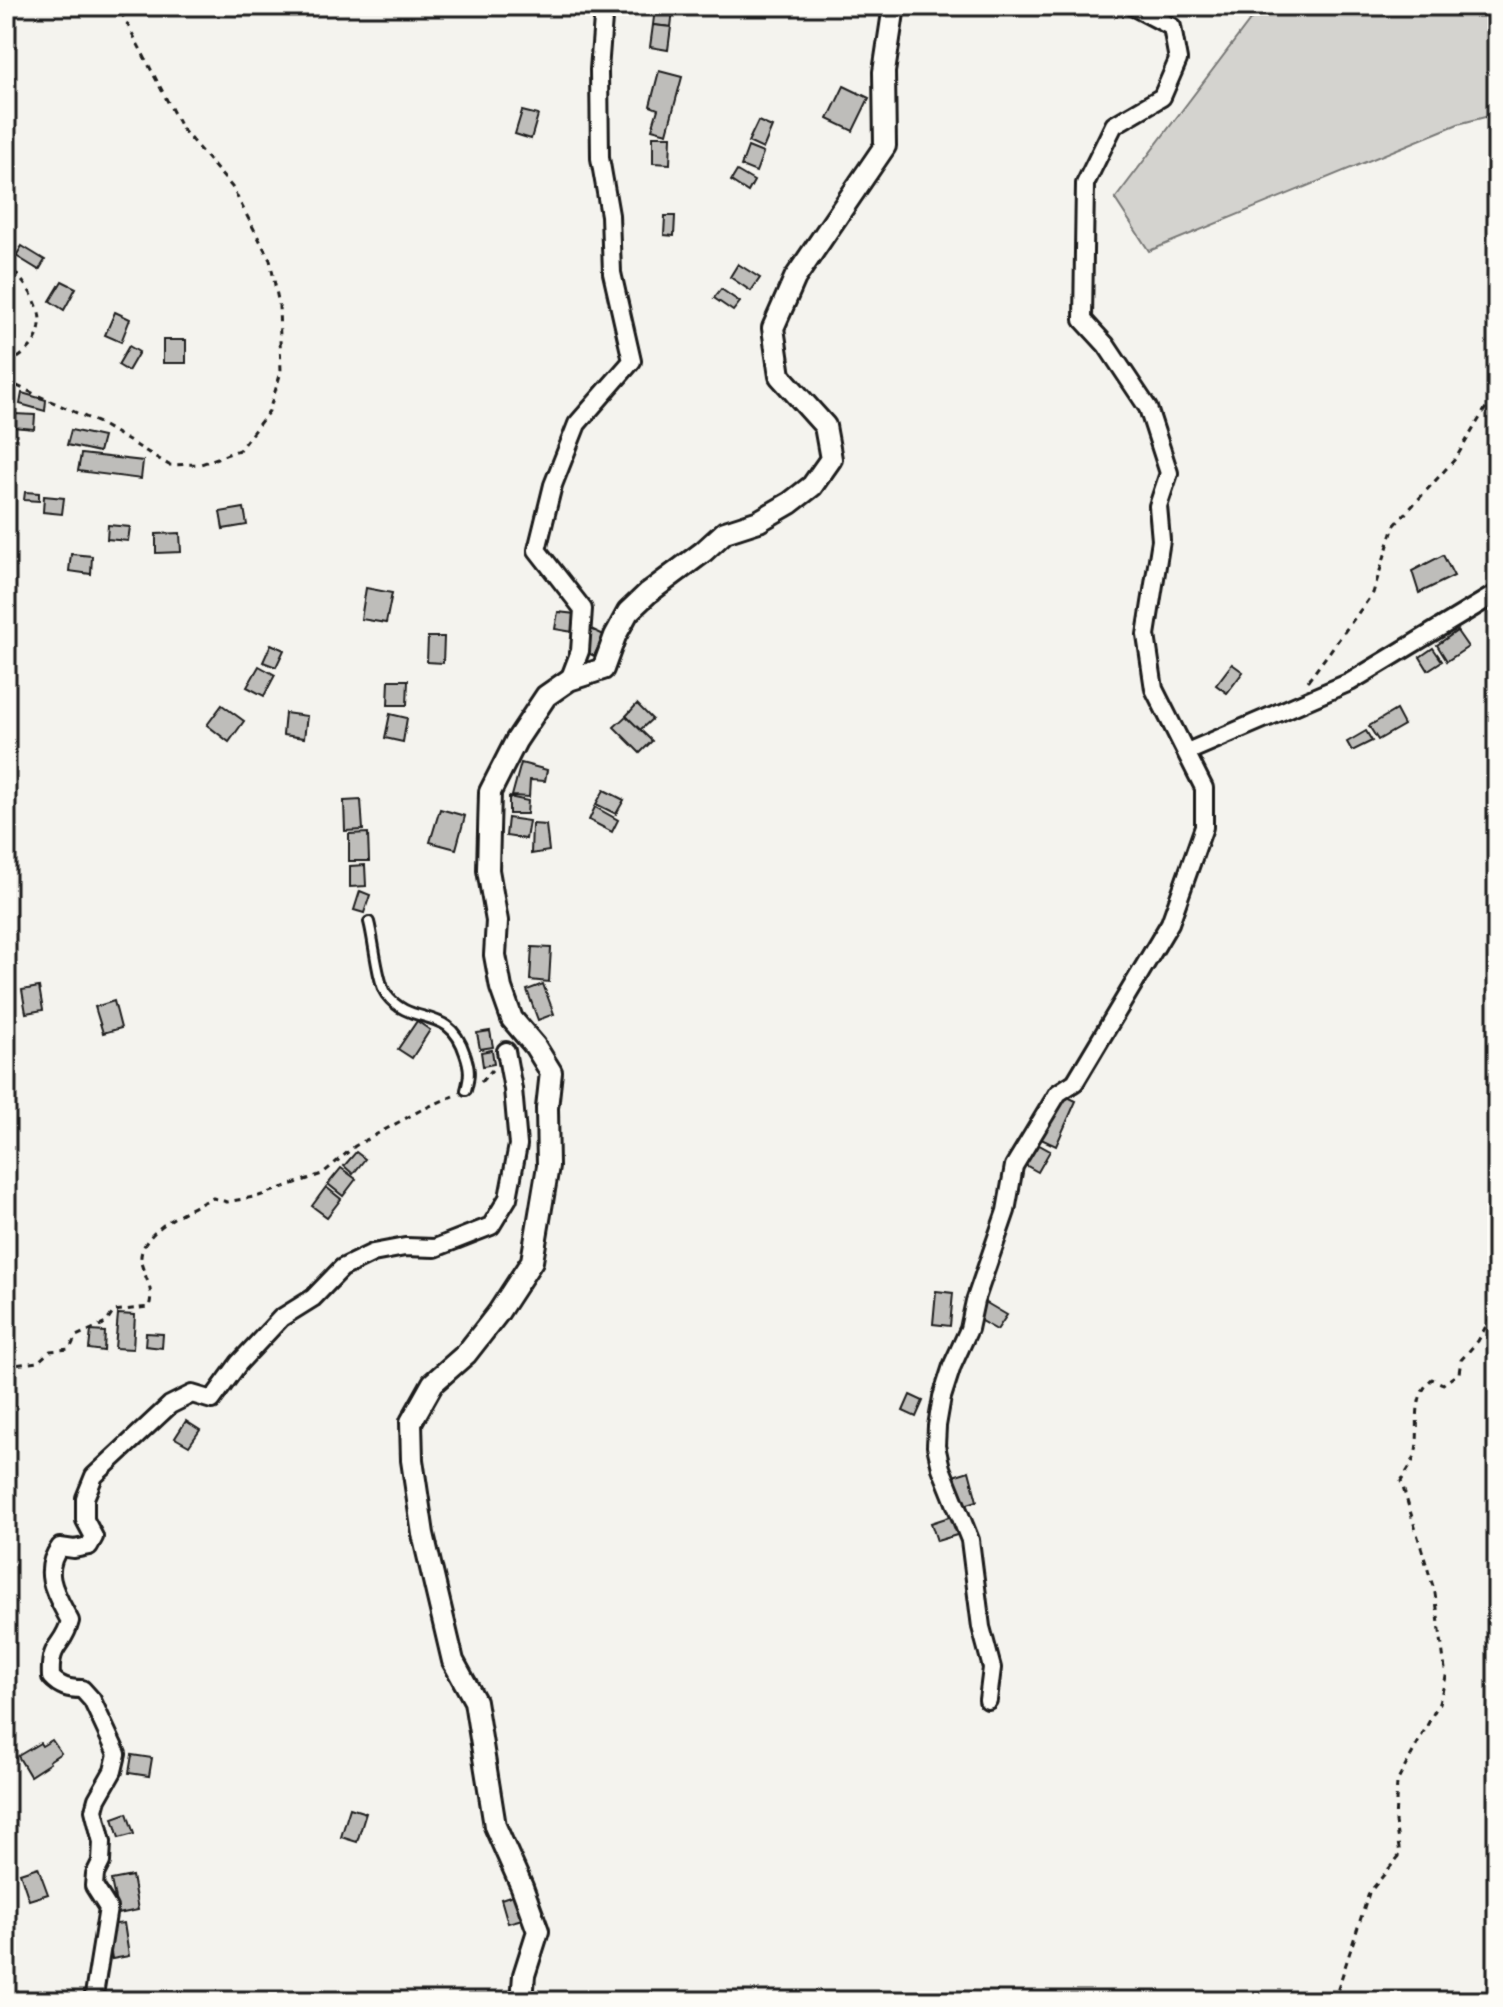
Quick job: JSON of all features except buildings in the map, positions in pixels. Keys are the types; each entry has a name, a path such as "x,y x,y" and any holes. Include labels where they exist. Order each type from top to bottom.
{"street":[{"path":"569,680 580,651 583,609 537,550 553,485 577,424 632,361 612,273 610,215 600,158 599,70 604,6"},
{"path":"522,2001 524,1975 538,1931 495,1826 475,1701 453,1661 423,1534 412,1460 411,1422 433,1383 466,1354 532,1261 548,1166 547,1108 551,1072 535,1046 512,1019 501,988 495,955 497,921 488,870 490,792 516,741 546,696 569,680 603,669 628,612 725,532 759,521 790,503 812,486 831,459 825,426 780,376 773,328 795,278 885,146 884,72 894,6"},
{"path":"988,1700 992,1668 981,1627 970,1540 941,1468 936,1446 942,1397 969,1329 975,1301 997,1243 1014,1166 1058,1093 1075,1082 1170,923 1204,827 1204,788 1154,689 1146,635 1161,540 1158,506 1169,473 1148,408 1106,345 1083,320 1085,184 1114,125 1162,97 1178,60 1172,27 1132,6"},
{"path":"1187,752 1350,682 1497,593"},
{"path":"93,2001 108,1908 94,1886 101,1862 102,1842 94,1810 113,1771 117,1754 92,1700 82,1689 68,1689 51,1677 54,1647 67,1634 70,1621 53,1589 49,1569 54,1555 60,1547 74,1549 89,1546 94,1537 85,1520 85,1498 94,1476 170,1405 192,1394 212,1400 239,1363 281,1318 313,1298 342,1268 373,1253 405,1247 435,1248 491,1226 508,1198 518,1145 506,1051"}],"lane":[{"path":"369,922 375,941 380,982 386,995 422,1017 444,1021 460,1037 471,1074 466,1090"}],"path":[{"path":"6,381 99,423 169,465 201,464 239,450 269,411 281,372 279,305 270,260 232,187 182,129 120,10 121,6"},
{"path":"6,263 23,280 38,306 40,334 30,350 6,365"},
{"path":"1286,710 1373,593 1394,526 1456,458 1497,389"},
{"path":"6,1366 38,1362 50,1351 70,1349 76,1336 106,1323 114,1311 149,1307 153,1295 140,1262 146,1240 180,1213 213,1198 227,1202 259,1196 322,1174 355,1146 486,1079 506,1051"},
{"path":"1334,2001 1369,1893 1400,1855 1395,1822 1397,1782 1439,1703 1446,1677 1435,1593 1401,1481 1414,1458 1416,1413 1423,1386 1432,1379 1443,1384 1459,1373 1461,1360 1478,1341 1497,1306"}],"shaded area":[{"path":"1252,6 1497,6 1497,114 1458,124 1149,251 1115,199 1254,15"}]}
